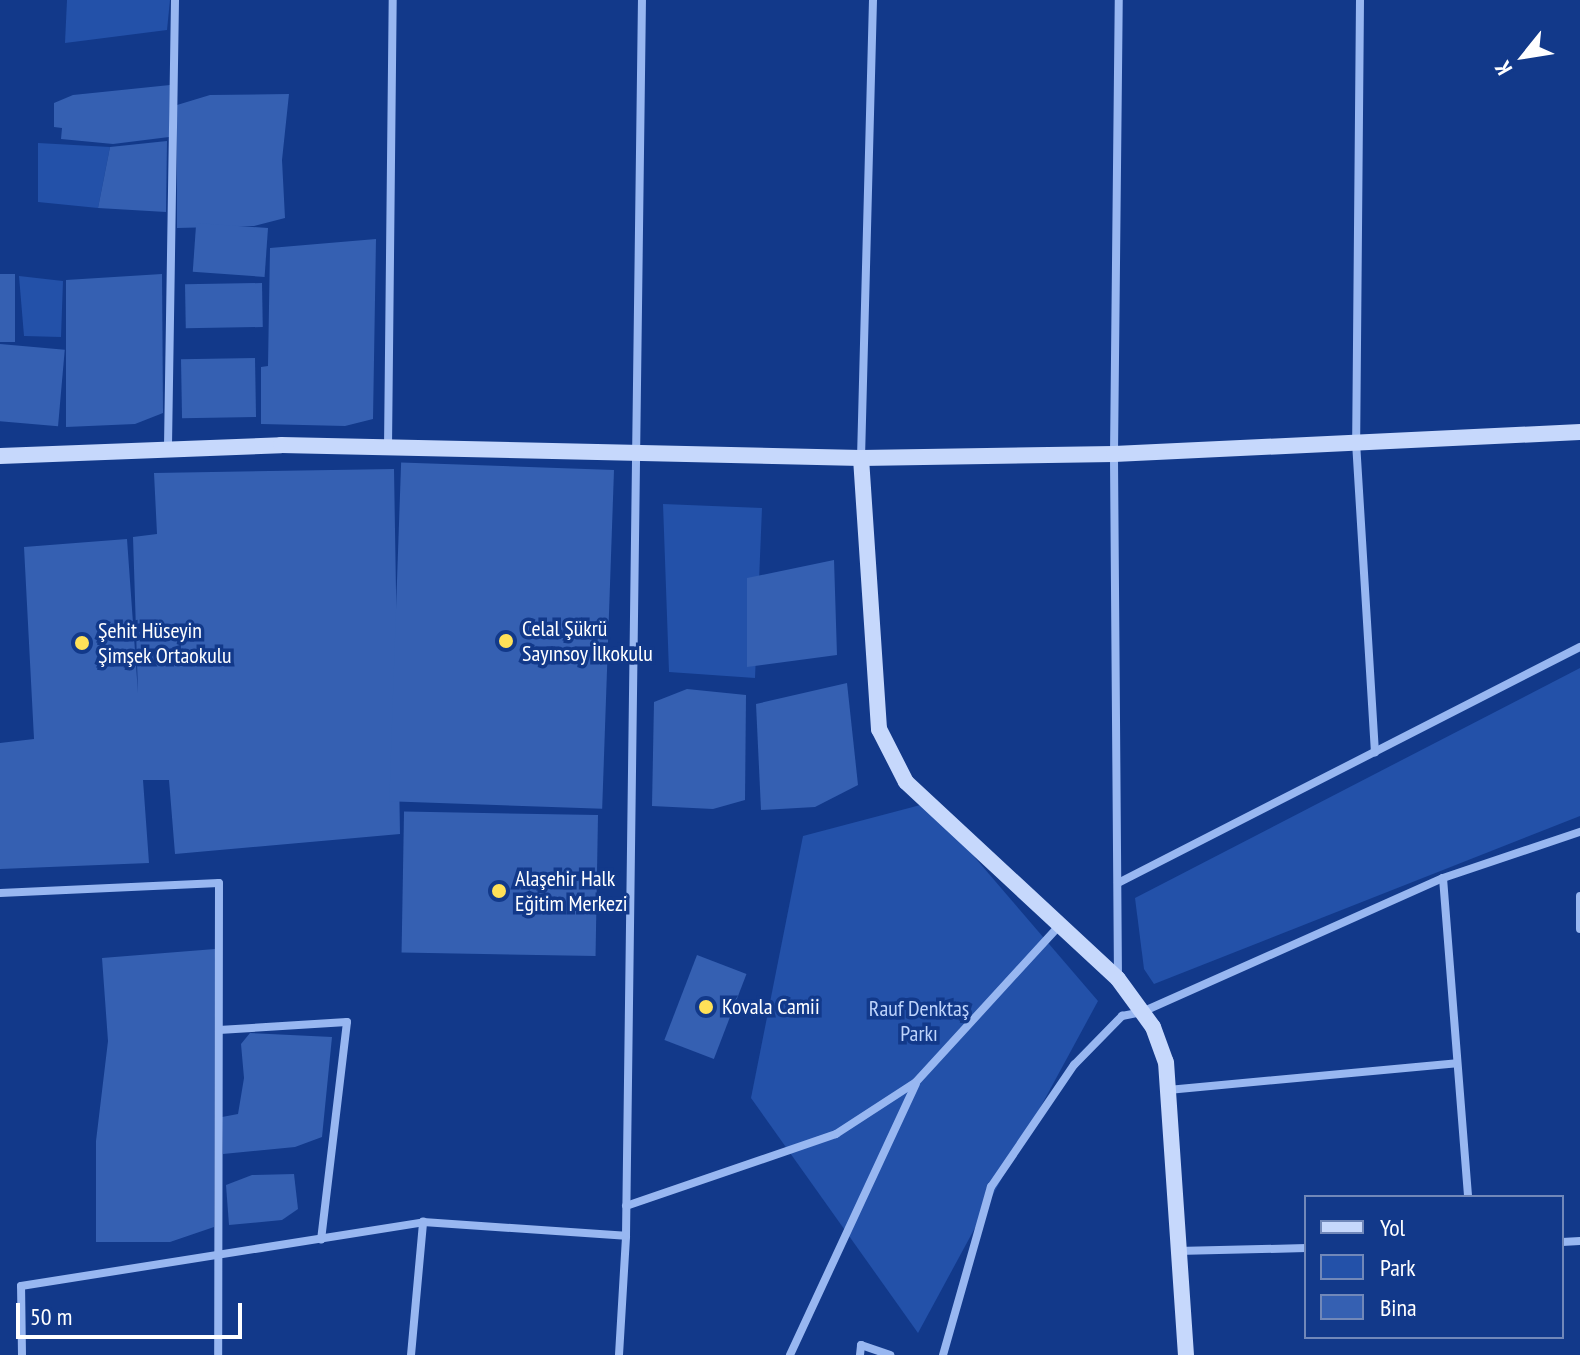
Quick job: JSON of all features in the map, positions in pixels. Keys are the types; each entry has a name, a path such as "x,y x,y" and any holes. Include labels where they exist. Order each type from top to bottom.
{"street":[{"path":"168,446 175,0"},
{"path":"388,449 393,0"},
{"path":"619,1355 626,1236 642,0"},
{"path":"873,0 861,458 879,729 906,782 1118,979 1142,1012 1166,1062 1176,1251 1186,1355"},
{"path":"1118,979 1114,454 1119,0"},
{"path":"1360,0 1356,442 1375,752"},
{"path":"0,456 168,446 634,451 861,458 1114,454 1580,432"},
{"path":"1118,883 1580,647"},
{"path":"943,1355 991,1187 1074,1065 1122,1016 1142,1012 1443,878 1580,832"},
{"path":"1443,878 1468,1195"},
{"path":"0,893 219,883 218,1355"},
{"path":"1580,896 1580,929"},
{"path":"626,1206 836,1134 916,1082 1060,925"},
{"path":"219,1030 347,1022 321,1239"},
{"path":"1168,1090 1457,1063"},
{"path":"790,1355 916,1082"},
{"path":"22,1355 21,1286 423,1222 626,1236"},
{"path":"411,1355 423,1222"},
{"path":"1176,1251 1304,1248"},
{"path":"860,1355 861,1345 890,1355"}],"green space":[{"path":"67,0 170,0 167,30 65,43"},
{"path":"38,143 110,147 98,208 38,202"},
{"path":"19,276 63,281 61,337 24,336"},
{"path":"663,504 762,508 755,678 669,672"},
{"path":"1580,668 1580,816 1154,984 1144,969 1135,898"},
{"name":"Rauf Denktaş Parkı","path":"928,803 1098,1001 918,1333 751,1098 803,836"}],"building":[{"path":"170,85 169,137 113,144 61,139 62,128 54,127 54,103 73,95"},
{"path":"289,94 282,160 285,218 254,226 177,228 177,105 210,95"},
{"path":"167,141 166,212 98,208 110,147"},
{"path":"196,223 268,228 265,277 193,272"},
{"path":"376,239 373,419 345,426 261,424 261,367 268,366 270,248"},
{"path":"0,274 15,274 15,342 0,342"},
{"path":"162,274 163,413 135,424 66,427 66,280"},
{"path":"262,283 263,327 186,328 185,284"},
{"path":"0,344 65,350 58,426 0,421"},
{"path":"255,358 256,417 182,418 181,359"},
{"name":"Celal Şükrü Sayınsoy İlkokulu","path":"401,463 614,470 602,809 389,801"},
{"path":"394,469 400,834 175,854 169,780 143,780 149,863 0,869 0,743 34,739 24,547 127,539 138,693 133,537 157,534 154,473"},
{"path":"834,560 837,655 747,667 747,578"},
{"path":"847,683 858,785 815,807 761,810 756,704"},
{"path":"687,689 746,695 745,800 713,809 652,806 654,702"},
{"name":"Alaşehir Halk Eğitim Merkezi","path":"404,812 598,815 596,956 402,953"},
{"path":"215,949 214,1227 170,1242 96,1242 96,1141 108,1041 102,958"},
{"name":"Kovala Camii","path":"697,955 746,974 714,1059 664,1040"},
{"path":"250,1033 332,1037 322,1137 295,1147 223,1154 222,1117 238,1114 244,1078 241,1044"},
{"path":"294,1174 298,1209 282,1220 229,1225 226,1185 252,1175"}],"place":[{"name":"Celal Şükrü Sayınsoy İlkokulu","path":"506,641"},
{"name":"Şehit Hüseyin Şimşek Ortaokulu","path":"82,643"},
{"name":"Alaşehir Halk Eğitim Merkezi","path":"499,891"},
{"name":"Kovala Camii","path":"706,1007"}]}
